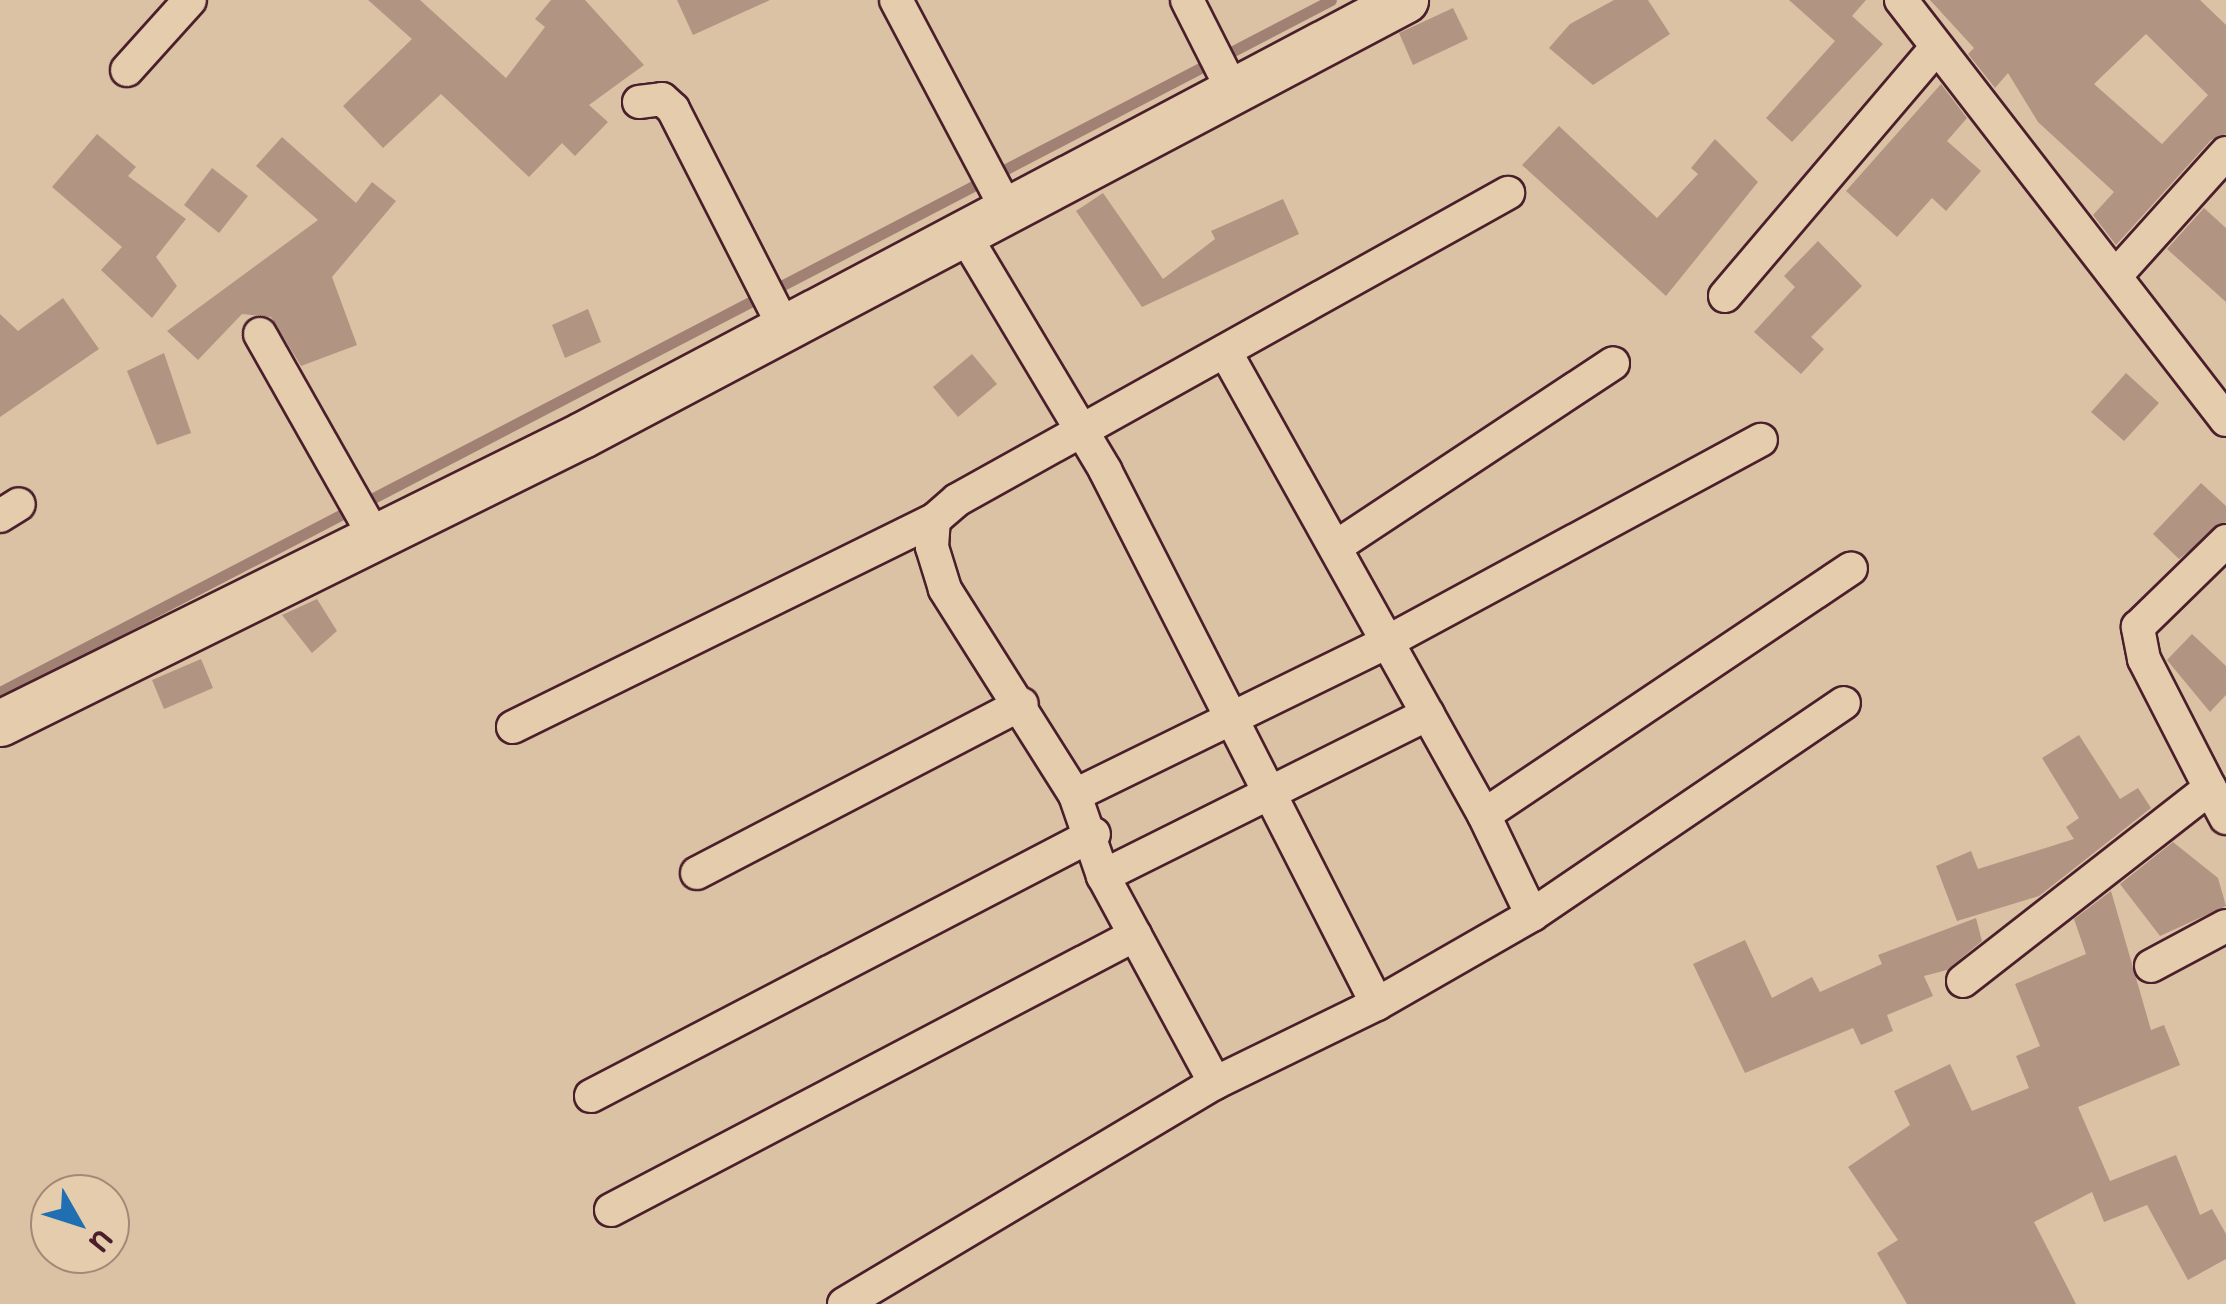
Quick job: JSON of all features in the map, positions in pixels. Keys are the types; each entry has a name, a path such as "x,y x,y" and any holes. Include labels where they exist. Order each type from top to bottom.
{"street":[{"path":"896,0 1003,200"},
{"path":"1187,0 1226,78"},
{"path":"1,720 362,515 960,228 1003,200 1226,78 1405,0"},
{"path":"1901,0 2118,272 2226,420"},
{"path":"126,70 171,7"},
{"path":"1724,296 1936,48"},
{"path":"639,102 662,99 673,109 777,313"},
{"path":"2118,272 2226,153"},
{"path":"512,727 934,520 1082,431 1508,193"},
{"path":"960,228 1082,431 1233,714 1377,1004"},
{"path":"260,334 362,515"},
{"path":"1225,351 1484,814 1532,915"},
{"path":"1337,546 1613,364"},
{"path":"1075,796 1233,714 1387,642 1761,440"},
{"path":"934,520 932,548 945,589 1022,704 1075,796 1094,834 1104,876 1215,1083"},
{"path":"2226,541 2138,627 2144,659 2226,818"},
{"path":"1484,814 1851,568"},
{"path":"844,1304 1215,1083 1377,1004 1532,915 1844,703"},
{"path":"698,873 1022,704"},
{"path":"1104,876 1428,714"},
{"path":"1963,981 2210,788"},
{"path":"591,1096 1094,834"},
{"path":"2150,966 2226,926"},
{"path":"611,1210 1136,935"}],"building":[{"path":"368,0 420,0 506,78 545,27 535,19 551,0 585,0 644,65 589,105 608,122 575,156 562,143 529,177 441,94 383,148 343,106 412,39"},
{"path":"677,0 770,0 693,35"},
{"path":"1614,0 1648,0 1670,34 1593,85 1549,48 1570,24"},
{"path":"1789,0 1866,0 1852,16 1883,44 1792,142 1766,118 1835,41"},
{"path":"1930,0 2200,0 2226,25 2226,134 2211,140 2116,245 2093,215 2114,192 2038,122 2008,73 1995,88 1968,54 1974,48","holes":["2146,34 2208,95 2162,144 2094,84"]},
{"path":"1453,8 1468,39 1413,65 1399,33"},
{"path":"1941,84 1967,118 1947,141 1981,171 1946,211 1932,198 1897,237 1846,191"},
{"path":"1559,126 1657,218 1698,174 1691,168 1715,139 1758,182 1666,296 1522,165"},
{"path":"97,134 136,167 128,176 186,219 156,257 177,286 152,318 101,270 122,247 52,187"},
{"path":"282,137 356,203 372,182 396,201 332,277 357,345 301,366 271,317 242,314 198,360 167,331 318,220 256,166"},
{"path":"212,168 248,196 219,233 184,205"},
{"path":"1103,193 1163,279 1215,239 1211,231 1283,199 1299,234 1142,307 1076,211"},
{"path":"2204,208 2226,228 2226,302 2167,249"},
{"path":"1818,241 1862,286 1811,337 1824,349 1801,374 1754,332 1795,287 1784,276"},
{"path":"63,298 99,349 0,417 0,314 18,331"},
{"path":"588,309 601,342 565,358 552,325"},
{"path":"164,353 191,433 157,445 127,371"},
{"path":"972,354 997,384 958,417 933,387"},
{"path":"2126,373 2159,403 2124,441 2091,412"},
{"path":"2201,483 2226,506 2226,522 2179,559 2153,534"},
{"path":"317,599 337,631 312,653 282,615"},
{"path":"2192,634 2226,666 2226,695 2210,712 2167,660"},
{"path":"201,659 213,688 164,709 152,680"},
{"path":"2079,735 2120,799 2138,788 2151,808 2039,896 1957,921 1936,866 1971,851 1978,869 2074,839 2066,827 2079,818 2042,758"},
{"path":"2173,842 2218,878 2226,906 2160,936 2120,884"},
{"path":"2111,891 2151,1030 2164,1025 2180,1065 2078,1107 2110,1181 2176,1155 2200,1215 2212,1209 2226,1234 2226,1259 2188,1280 2147,1205 2104,1222 2092,1192 2034,1222 2076,1304 1907,1304 1877,1253 1898,1240 1848,1167 1910,1125 1894,1091 1950,1064 1972,1111 2029,1088 2016,1056 2040,1046 2015,984 2086,954 2074,919"},
{"path":"1976,918 1982,941 1947,970 1924,976 1933,996 1887,1015 1893,1031 1861,1045 1853,1028 1745,1073 1693,964 1745,940 1772,998 1812,977 1820,992 1882,964 1878,955"}],"waterway":[{"path":"0,692 1331,0"}]}
